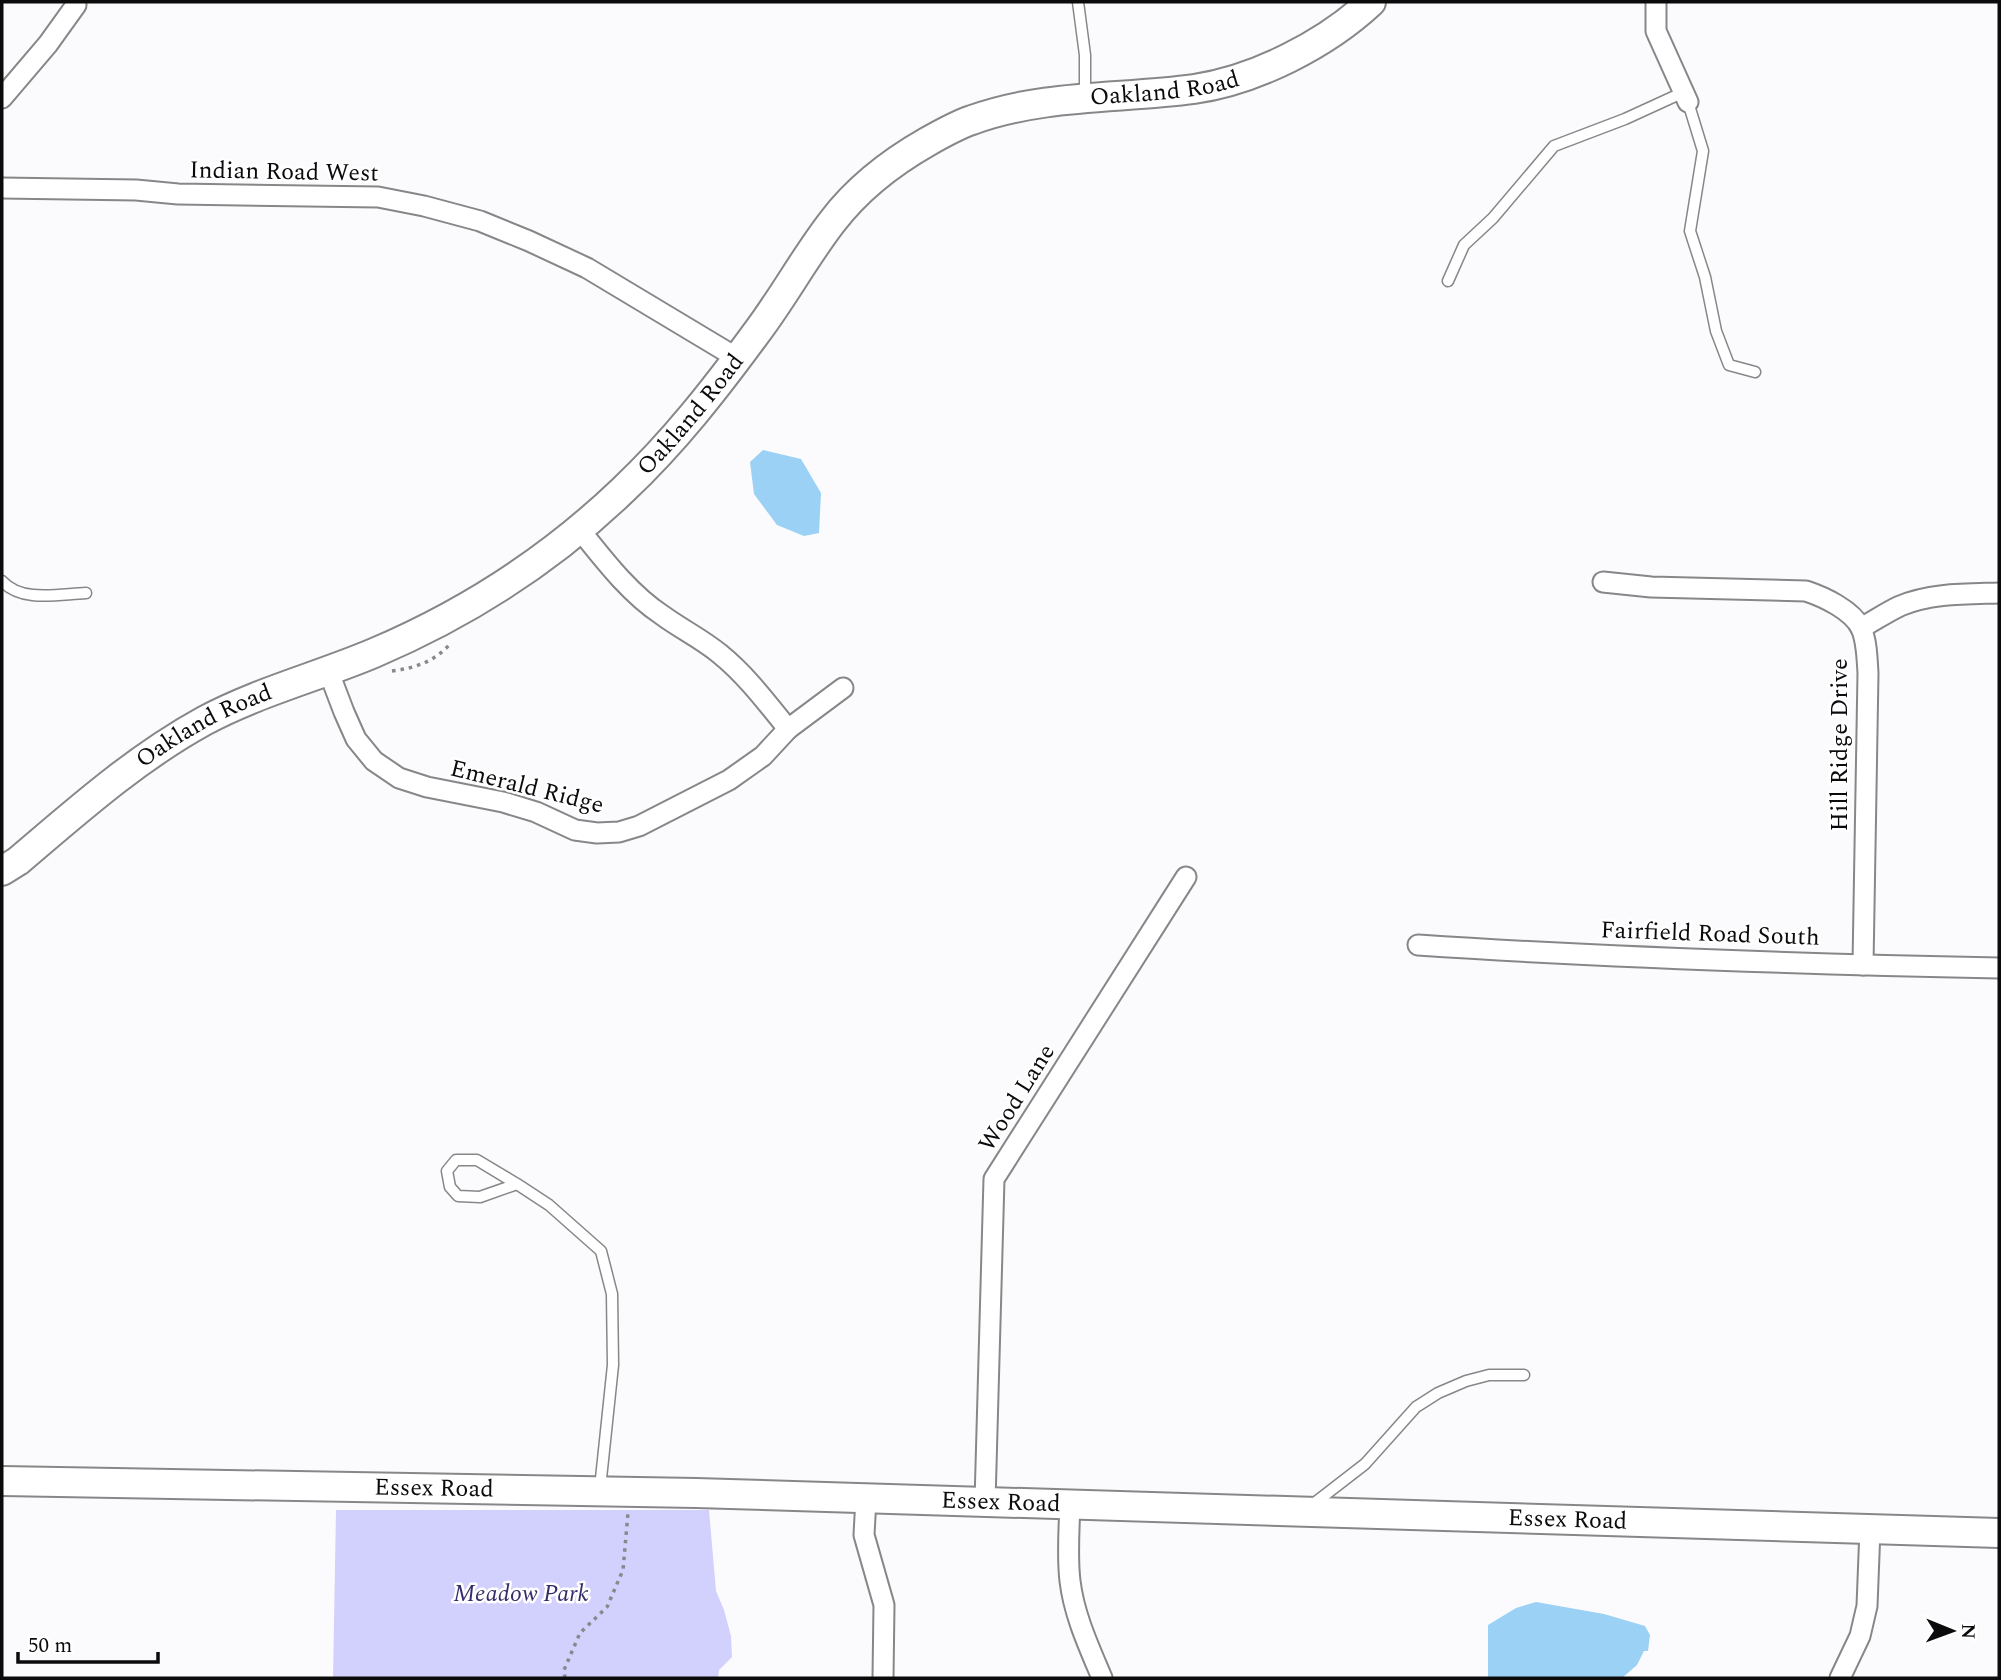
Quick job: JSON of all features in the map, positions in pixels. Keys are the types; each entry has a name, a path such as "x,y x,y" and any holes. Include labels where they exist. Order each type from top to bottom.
{"street":[{"name":"Oakland Road","path":"2,871 18,861 112,781 159,747 260,695 370,655 459,612 502,587 580,530 676,436 714,390 834,219 879,174 925,143 969,121 1012,108 1052,101 1197,89 1244,76 1325,38 1371,2"},
{"path":"1656,2 1656,31 1686,97"},
{"path":"2,98 48,44 76,5"},
{"name":"Indian Road West","path":"2,188 378,197 424,206 480,220 587,268 737,358"},
{"path":"580,530 634,592 660,615 721,654 743,675 789,729"},
{"name":"Hill Ridge Drive","path":"1603,582 1651,587 1806,591 1826,598 1844,610 1861,628 1868,673 1863,965"},
{"path":"1861,628 1900,606 1926,598 1999,593"},
{"name":"Emerald Ridge","path":"328,670 356,739 374,761 399,778 427,787 503,802 536,812 575,830 597,834 619,832 639,826 729,780 763,756 789,729 842,688"},
{"name":"Wood Lane","path":"985,1502 994,1179 1186,877"},
{"name":"Fairfield Road South","path":"1418,945 1863,965 1999,968"},
{"name":"Essex Road","path":"2,1481 866,1498 1999,1533"},
{"path":"866,1498 864,1535 884,1605 883,1678"},
{"path":"1070,1505 1070,1582 1076,1613 1102,1678"},
{"path":"1840,1678 1860,1636 1867,1606 1870,1529"}],"lane":[{"path":"1078,2 1085,55 1085,99"},
{"path":"1448,281 1464,245 1493,218 1554,146 1686,97 1703,150 1690,231 1705,277 1716,331 1729,365 1755,372"},
{"path":"2,581 13,591 33,595 86,593"},
{"path":"517,1184 480,1197 458,1196 450,1187 447,1171 456,1160 477,1160 517,1184 549,1205 601,1251 612,1294 613,1365 599,1492"},
{"path":"1303,1512 1365,1464 1416,1407 1438,1393 1489,1375 1524,1376"}],"path":[{"path":"565,1678 564,1670 580,1633 607,1607 623,1570 628,1536 629,1492"}],"green space":[{"name":"Meadow Park","path":"336,1510 709,1510 716,1591 731,1636 732,1657 719,1670 718,1678 333,1678"}],"shaded area":[{"path":"763,450 801,459 821,493 819,533 804,536 777,525 754,494 750,462"},
{"path":"1536,1602 1604,1614 1645,1626 1650,1635 1648,1651 1644,1651 1637,1665 1622,1678 1488,1678 1488,1625 1516,1608"}]}
